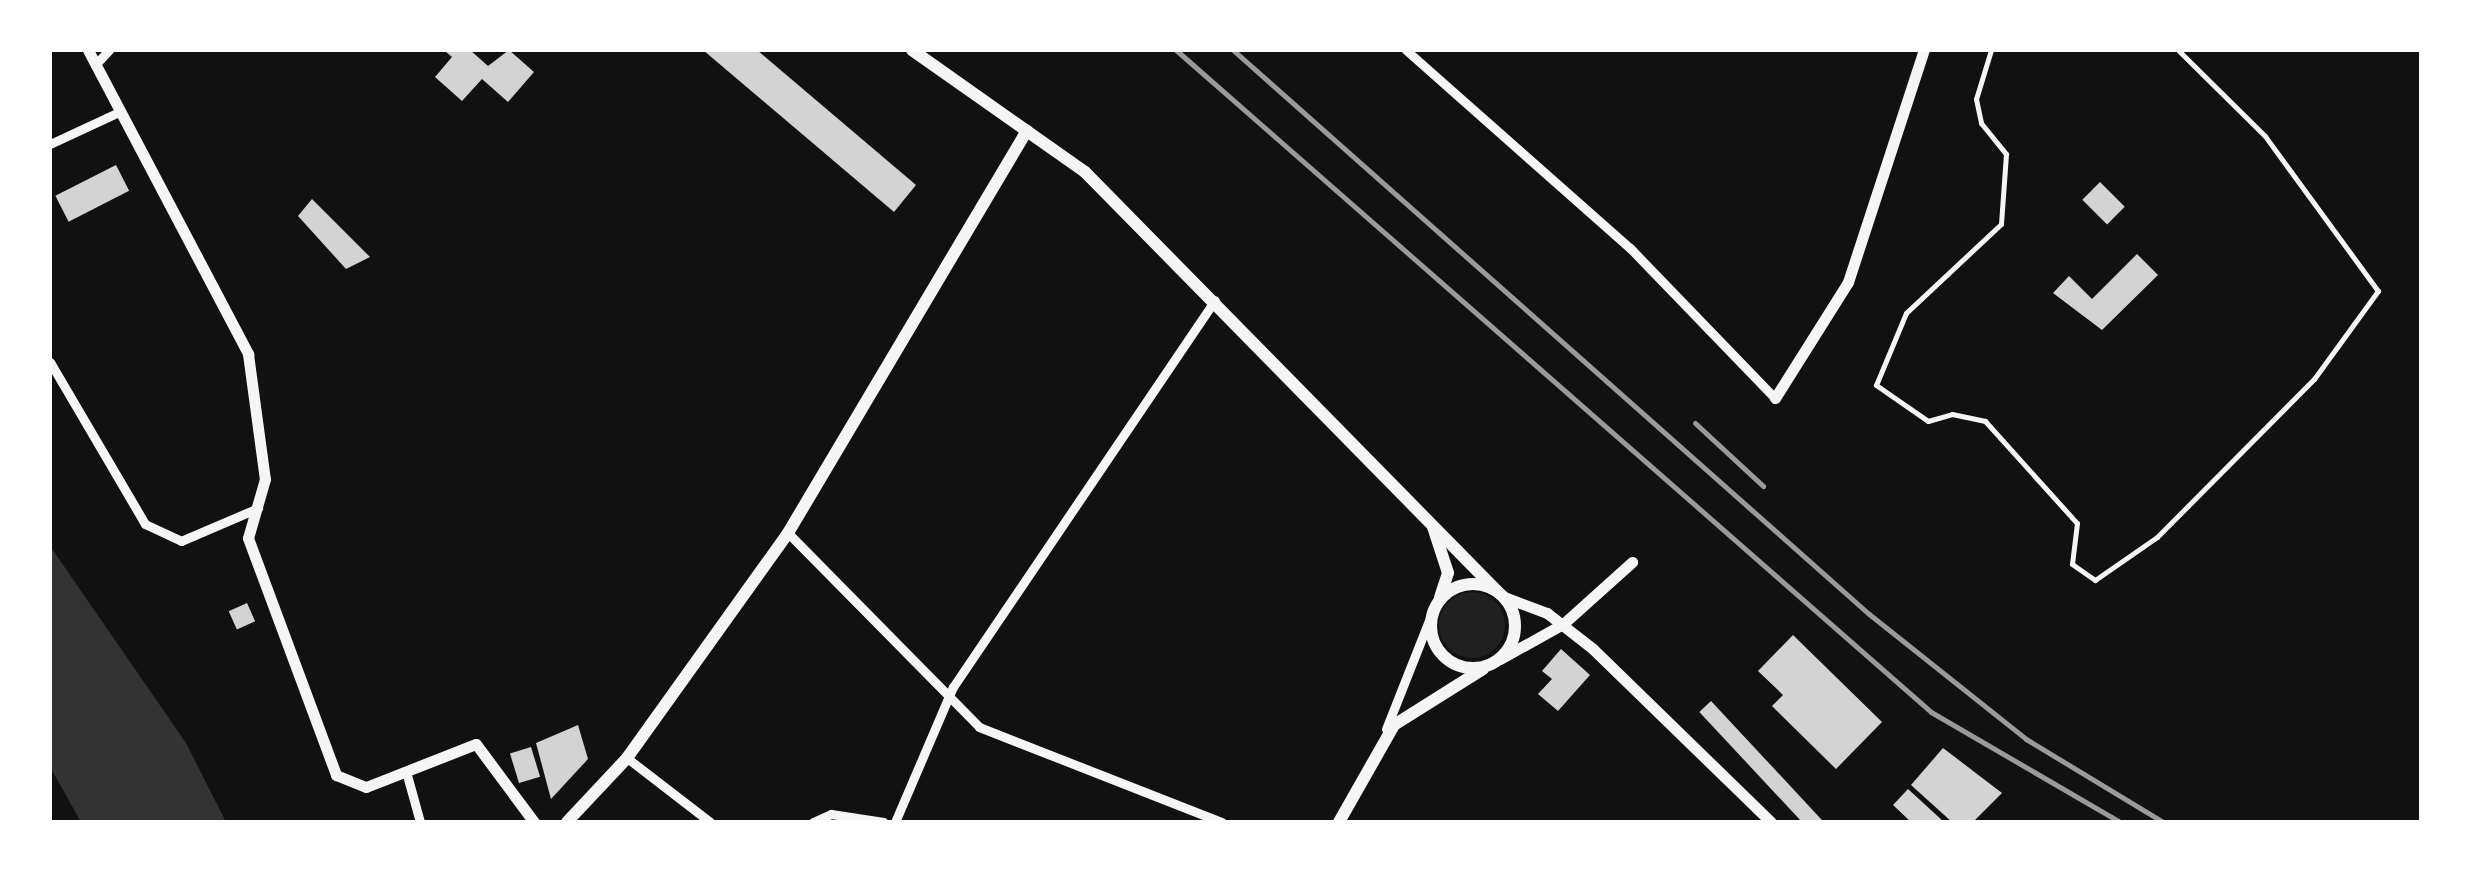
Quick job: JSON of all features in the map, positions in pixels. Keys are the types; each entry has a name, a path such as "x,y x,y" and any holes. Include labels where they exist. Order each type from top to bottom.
{"main road":[{"path":"912,50 1085,172 1216,300 1501,594 1516,629 1494,663 1410,711 1380,741 1339,822"},
{"path":"567,822 575,808 627,758 788,533 1027,131"},
{"path":"1428,516 1446,558 1436,607 1439,652 1461,668 1494,663"},
{"path":"1436,607 1466,584 1501,594"}],"street":[{"path":"88,50 248,354 265,479 248,538 336,775 366,787 407,775 476,744 534,822"},
{"path":"95,65 109,50"},
{"path":"1406,50 1630,248 1775,398 1848,282 1924,50"},
{"path":"50,144 119,112"},
{"path":"896,822 950,699 1216,300"},
{"path":"50,362 145,524 181,541 258,508"},
{"path":"788,533 979,727 1222,822"},
{"path":"1494,663 1563,624 1632,562"},
{"path":"1501,594 1563,624 1669,714 1771,822"},
{"path":"1380,741 1436,607"},
{"path":"627,758 710,822"},
{"path":"407,775 420,822"},
{"path":"814,822 831,814 883,822"}],"lane":[{"path":"1991,50 1976,99 2006,154 2000,224 1906,313 1876,385 1928,421 1952,414 1985,421 2078,523 2072,564 2096,580 2158,537 2314,379 2378,290 2265,136 2178,50"}],"shaded area":[{"path":"50,546 186,743 226,822 81,822 50,767"},
{"path":"1472,592 1485,594 1495,602 1503,612 1503,638 1495,648 1485,656 1472,658 1459,656 1449,648 1441,638 1439,625 1441,612 1449,602 1459,594"}],"building":[{"path":"444,50 470,50 488,66 509,50 534,72 508,102 482,79 462,101 435,77 452,57"},
{"path":"703,50 757,50 916,185 894,212"},
{"path":"116,165 129,191 69,222 55,196"},
{"path":"2100,182 2125,207 2107,224 2082,200"},
{"path":"312,199 370,257 346,269 298,216"},
{"path":"2137,254 2158,275 2102,330 2053,293 2069,276 2092,299"},
{"path":"247,603 255,621 237,629 229,611"},
{"path":"1793,635 1882,722 1836,769 1772,706 1783,695 1758,671"},
{"path":"1561,649 1590,675 1558,711 1538,694 1552,679 1542,671"},
{"path":"1711,701 1824,822 1802,822 1699,712"},
{"path":"578,725 588,759 551,799 536,743"},
{"path":"531,747 540,777 519,783 510,753"},
{"path":"1943,748 2002,793 1973,822 1952,822 1911,785"},
{"path":"1908,789 1944,822 1911,822 1893,805"}],"railway":[{"path":"1176,50 1931,712 2120,822"},
{"path":"1233,50 1869,614 2026,739 2163,822"},
{"path":"1695,423 1763,486"}]}
